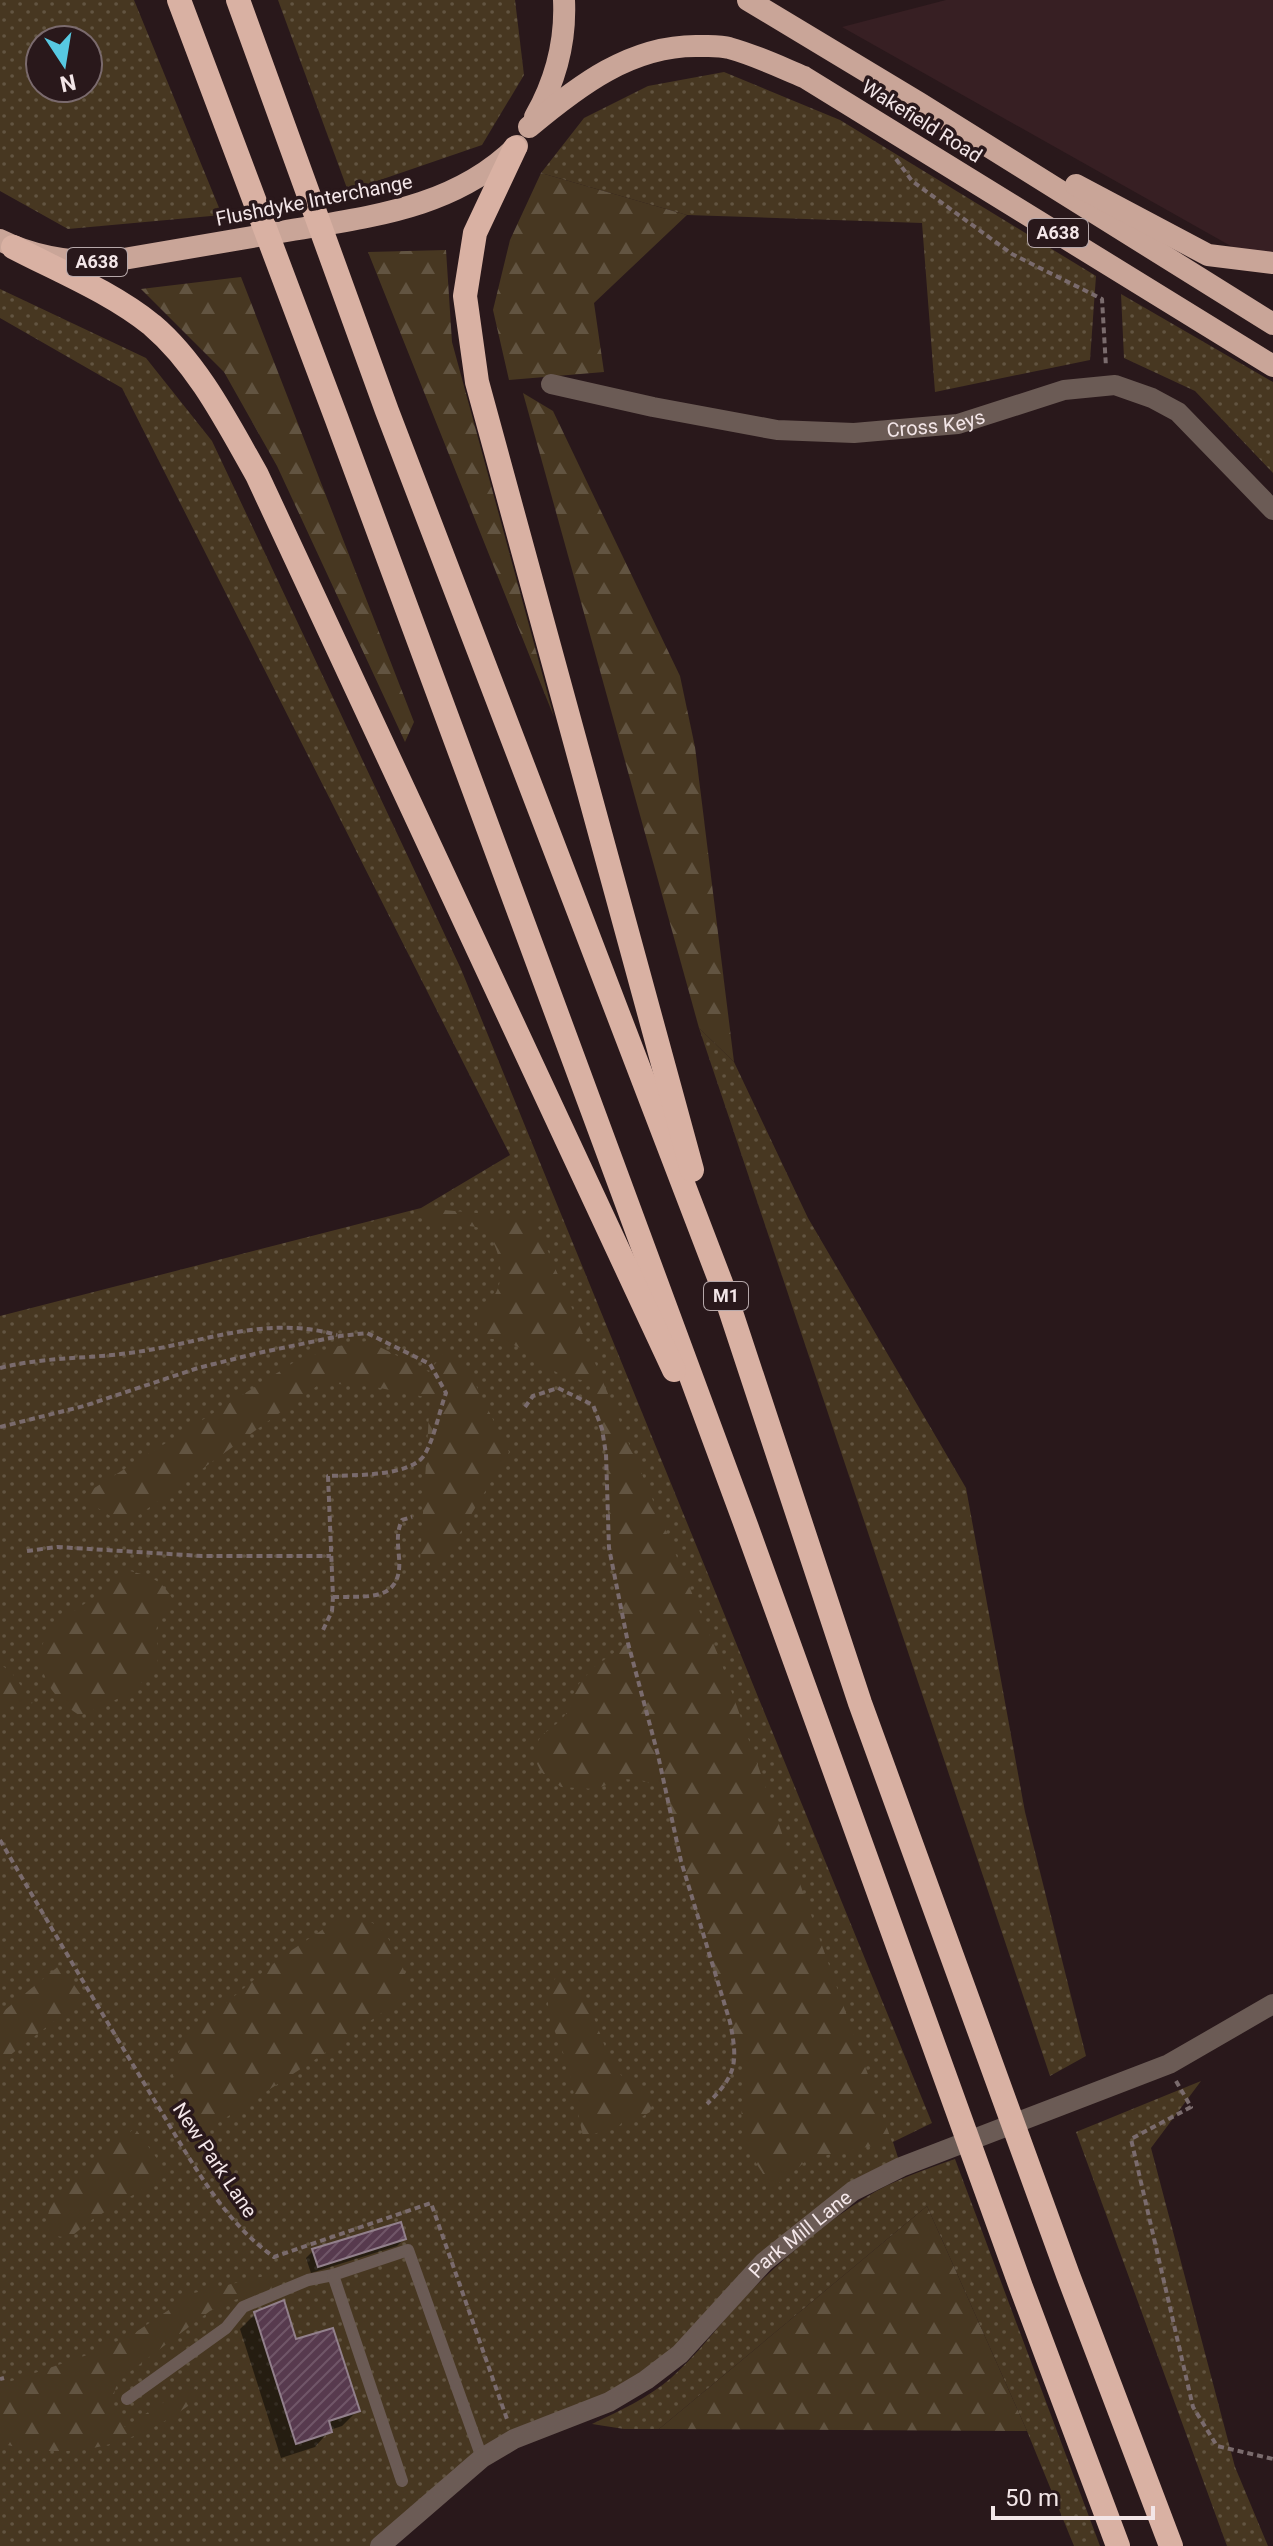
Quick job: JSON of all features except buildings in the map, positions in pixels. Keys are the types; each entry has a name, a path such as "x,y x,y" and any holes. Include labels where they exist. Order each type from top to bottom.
{"highway":[{"path":"179,0 747,1528 1021,2287 1118,2546"},
{"name":"M1","path":"238,0 387,411 723,1288 860,1703 1068,2275 1171,2546"},
{"name":"Flushdyke Interchange","path":"6,243 46,257 77,262 106,262 388,213 436,199 464,186 515,148 529,127 547,96 557,68 565,26 564,0"},
{"name":"Wakefield Road","path":"748,0 919,103"},
{"name":"Wakefield Road","path":"529,127 560,101 615,64 645,53 684,46 726,47 804,77 1273,366"},
{"name":"A638","path":"919,103 1208,255 1273,263"},
{"name":"A638","path":"919,103 1273,324"},
{"path":"515,148 475,233 465,296 477,382 723,1288"},
{"path":"6,243 123,304 153,327 177,351 229,424 271,504 747,1528"}],"street":[{"name":"Cross Keys","path":"551,384 777,430 854,433 958,424 1064,390 1115,385 1152,398 1178,412 1273,510"},
{"name":"Park Mill Lane","path":"380,2546 482,2458 514,2439 609,2402 646,2380 680,2354 764,2262 811,2221 853,2191 901,2167 1169,2064 1273,2004"}],"lane":[{"path":"127,2399 226,2328 243,2307 308,2280 408,2250 482,2458"},
{"path":"333,2275 402,2481"}],"path":[{"path":"890,151 912,181 1012,254 1102,299 1107,386"},
{"path":"0,1368 18,1363 131,1353 271,1326 313,1328 340,1336"},
{"path":"0,1427 99,1402 198,1368 340,1336 367,1333 430,1364 446,1393 424,1457 406,1468 388,1472 328,1476 333,1597 332,1611 323,1630"},
{"path":"525,1407 533,1396 558,1388 593,1405 602,1429 606,1454 609,1548 628,1643 658,1755 681,1861 726,2007 734,2044 728,2083 707,2104"},
{"path":"333,1597 380,1595 390,1590 397,1582 400,1570 398,1529 402,1520 412,1517"},
{"path":"27,1551 57,1547 202,1556 331,1556"},
{"name":"New Park Lane","path":"0,1840 182,2144 240,2229 259,2246 274,2257 431,2203 514,2439"},
{"path":"1169,2064 1191,2107 1131,2139 1193,2407 1217,2446 1273,2459"}],"shaded area":[{"path":"946,0 1273,0 1273,263 1261,263 842,27"}],"green space":[{"path":"0,0 134,0 222,215 68,229 0,191"},
{"path":"278,0 515,0 524,75 482,145 348,191"},
{"path":"724,72 840,120 1096,276 1090,360 935,392 922,223 687,215 541,173 584,118 648,86"},
{"path":"541,173 687,215 594,303 604,372 509,380 493,310 510,240"},
{"path":"446,250 452,342 554,717 368,252"},
{"path":"241,277 414,722 405,742 277,466 224,372 141,289"},
{"path":"0,289 146,358 212,441 461,969 932,2123 893,2142 901,2167 853,2191 646,2380 514,2439 380,2546 0,2546 0,1316 421,1208 510,1155 122,388 0,318"},
{"path":"1121,294 1273,382 1273,473 1195,391 1124,358"},
{"path":"523,393 553,411 680,676 695,747 734,1062 699,1028"},
{"path":"699,1028 734,1062 808,1218 966,1488 1025,1812 1086,2056 1050,2076"},
{"path":"421,1208 534,1218 721,1662 892,2142 808,2159 783,2181 771,2186 745,2141 743,2070 681,1861 667,1793 645,1781 625,1779 594,1789 561,1787 541,1772 532,1753 541,1736 569,1710 577,1686 594,1667 628,1643 609,1548 606,1454 589,1382 558,1373 514,1345 479,1338 479,1314 495,1295 500,1280 498,1253 489,1237 476,1227 432,1226"},
{"path":"368,1341 429,1372 448,1347 472,1377 509,1452 443,1561 420,1561 430,1398 370,1386 321,1383 125,1525 80,1497 296,1361 339,1346"},
{"path":"130,1571 156,1580 173,1600 157,1628 157,1663 150,1674 129,1692 79,1715 60,1699 49,1684 42,1666 41,1647 59,1623"},
{"path":"0,1664 12,1673 33,1703 0,1708"},
{"path":"340,1918 366,1920 382,1931 400,1961 411,1992 198,2136 173,2075 183,2039 280,1958"},
{"path":"60,1965 81,1995 62,2015 0,2063 0,2014"},
{"path":"557,1976 570,1984 588,2004 618,2073 653,2100 650,2112 638,2119 626,2118 618,2127 583,2137 567,2064 548,2008 551,1986"},
{"path":"1201,2081 1151,2148 1235,2467 1268,2546 1227,2546 1076,2132"},
{"path":"135,2128 168,2174 93,2219 69,2238 44,2234 50,2206 80,2172"},
{"path":"955,2159 1100,2546 1074,2546 1027,2431 927,2206 659,2429 624,2429 592,2424 643,2398 671,2378 755,2287 833,2220 887,2186"},
{"path":"927,2206 1027,2431 659,2429"},
{"path":"269,2275 272,2290 234,2300 210,2311 119,2380 114,2404 125,2427 164,2402 196,2389 196,2400 174,2416 127,2439 78,2450 27,2449 0,2443 0,2385 87,2355 133,2334 194,2293"}]}
